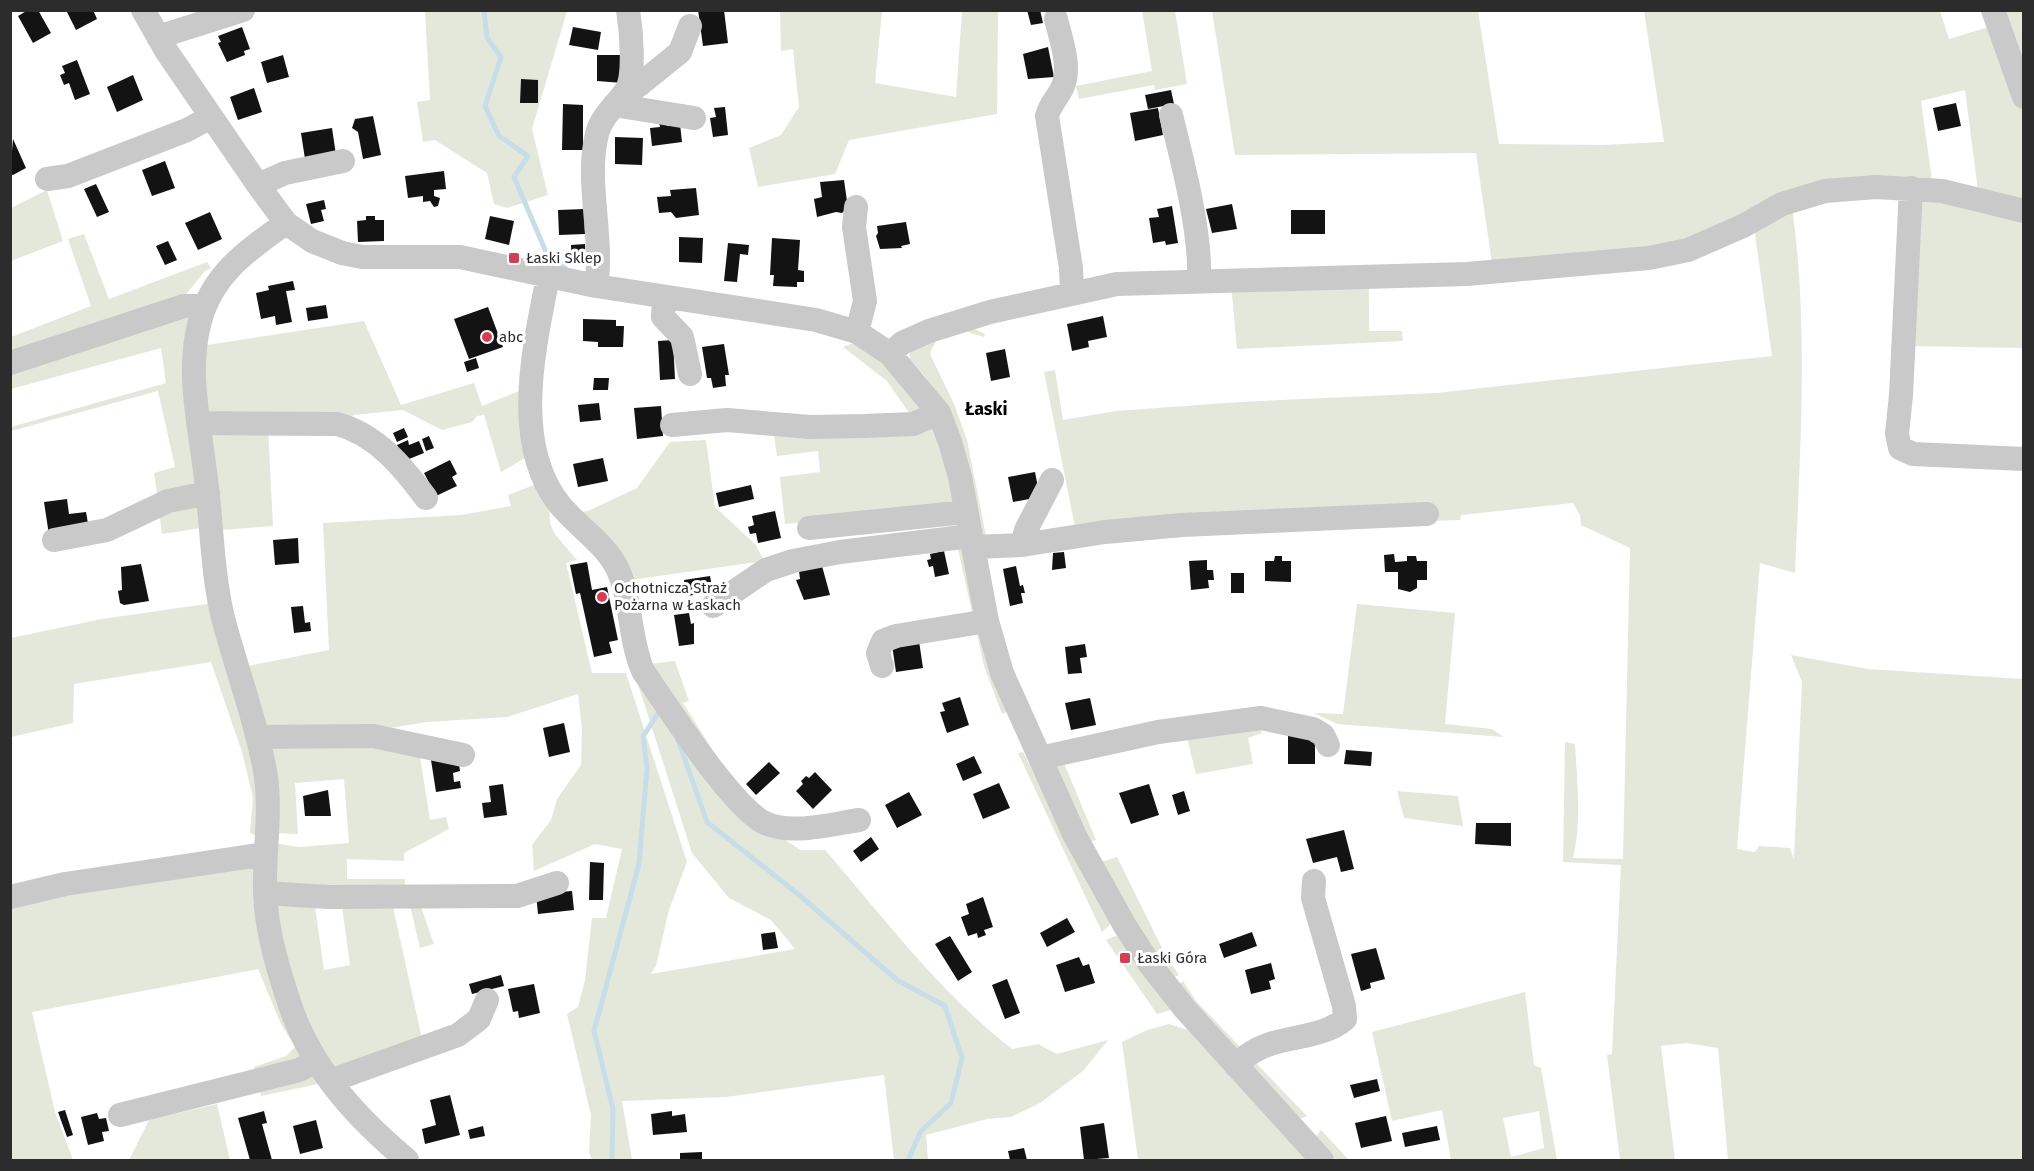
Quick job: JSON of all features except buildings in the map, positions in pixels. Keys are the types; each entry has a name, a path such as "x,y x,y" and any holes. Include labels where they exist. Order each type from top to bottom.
{"street":[{"path":"143,10 158,37 258,185 286,223 312,241 342,253 385,258 460,256 596,286 807,318 857,332 890,354 939,413 950,442 987,621 1002,673 1075,836 1125,927 1185,1009 1322,1161"},
{"path":"158,37 243,10"},
{"path":"596,286 599,267 595,170 597,133 631,77 628,10"},
{"path":"1993,10 2024,97"},
{"path":"1056,19 1066,70 1063,87 1050,105 1047,116 1071,268 1072,293"},
{"path":"620,98 680,52 690,26"},
{"path":"620,98 694,118"},
{"path":"1171,115 1196,241 1199,280"},
{"path":"47,179 68,176 187,130 211,117"},
{"path":"258,185 285,173 343,161"},
{"path":"890,354 902,343 929,331 990,312 1117,284 1467,274 1649,258 1688,250 1743,226 1782,204 1811,194 1876,187 1911,188 1942,191 2024,212"},
{"path":"1911,188 1897,434 1900,448 1913,454 2024,459"},
{"path":"856,207 854,227 866,301 857,332"},
{"path":"286,223 239,256 218,279 205,306 194,347 194,390 198,423 223,616 258,737 267,789 265,893 272,945 293,1012 315,1062 356,1114 407,1161"},
{"path":"548,277 539,320 530,413 532,448 543,478 556,499 602,548 618,570 634,650 643,671 740,803 764,823 790,828 859,820"},
{"path":"664,298 663,317 682,337 690,374"},
{"path":"10,363 184,306 205,306"},
{"path":"672,425 727,420 810,428 913,424 939,413"},
{"path":"198,423 337,424 357,429 378,444 411,477 426,498"},
{"path":"1022,545 1026,530 1052,480"},
{"path":"54,540 107,530 168,501 208,493"},
{"path":"809,528 966,512"},
{"path":"713,606 766,570 793,561 840,552 972,542 1022,545 1105,532 1182,525 1427,514"},
{"path":"882,666 878,653 883,641 896,636 987,621"},
{"path":"1040,758 1158,732 1261,718 1314,729 1323,735 1328,745"},
{"path":"258,737 373,736 463,754"},
{"path":"10,897 65,884 266,854"},
{"path":"1236,1066 1251,1052 1335,1028 1345,1019 1344,1006 1313,898 1314,881"},
{"path":"265,893 328,897 517,896 557,883"},
{"path":"330,1081 458,1035 479,1018 487,1000"},
{"path":"120,1114 299,1070 315,1062"}],"shaded area":[{"path":"425,11 567,11 532,129 548,195 507,208 494,204 487,173 435,140 423,142 417,102 430,100"},
{"path":"780,11 882,11 875,83 956,97 962,11 998,11 997,114 849,140 835,174 758,187 749,148 781,135 799,107 793,49 781,51"},
{"path":"1142,11 1175,11 1187,84 1155,90 1154,85 1079,99 1076,86 1152,71"},
{"path":"1212,11 1478,11 1499,144 1602,145 1664,142 1644,11 1940,11 1949,39 1995,25 2023,105 2023,204 1978,191 1965,90 1921,101 1932,180 1868,178 1683,246 1492,264 1476,153 1235,155"},
{"path":"1997,11 2023,11 2023,90"},
{"path":"47,190 63,241 11,261 11,208"},
{"path":"1914,194 2023,216 2023,348 1908,346"},
{"path":"1792,207 1802,344 1795,573 1760,563 1737,849 1755,852 1759,846 1790,848 1794,859 1802,682 1791,655 1868,669 2023,679 2023,1160 1728,1160 1718,1048 1686,1043 1661,1046 1675,1160 1620,1160 1607,1055 1612,1054 1621,865 1563,862 1565,742 1575,744 1578,787 1577,830 1573,858 1623,859 1630,548 1581,525 1580,515 1573,503 1461,515 1460,520 1076,532 1044,372 1055,370 1063,420 1116,411 1240,402 1436,393 1772,356 1754,227"},
{"path":"84,234 109,299 207,262 211,268 205,271 183,298 191,313 201,481 158,499 154,473 175,467 158,391 11,431 11,427 166,383 161,348 11,389 11,337 91,306 68,239"},
{"path":"1231,283 1369,283 1369,331 1402,331 1403,341 1237,349"},
{"path":"364,321 401,405 474,383 482,406 529,387 530,455 501,472 484,415 477,416 472,422 442,430 403,410 353,415 351,421 207,413 201,346"},
{"path":"966,325 985,334 984,337 956,328 946,332 937,340 930,354 954,404 967,440 987,541 984,541 980,534 965,464 950,419 926,378 910,360 910,352 921,339 939,331"},
{"path":"857,342 880,357 924,404 912,417 887,381 843,347"},
{"path":"935,426 955,504 939,511 785,524 780,477 820,472 818,451 777,456 774,435"},
{"path":"205,429 268,429 273,526 221,530"},
{"path":"706,440 715,507 756,545 764,561 631,580 576,513 588,511 637,488 670,442"},
{"path":"539,483 549,504 550,523 554,533 577,560 566,563 592,673 626,673 687,862 669,910 656,966 651,974 795,949 771,920 729,898 692,853 635,675 648,664 675,661 689,701 683,703 727,773 778,835 800,850 825,850 937,980 1012,1049 1038,1044 1057,1054 1108,1040 1083,1071 1040,1103 1011,1117 987,1119 926,1135 928,1160 894,1160 884,1075 726,1097 622,1101 632,1160 592,1160 589,1152 591,1115 567,1014 578,1007 585,980 592,918 606,918 622,849 595,844 534,871 532,845 551,820 557,799 581,765 582,729 578,694 507,717 427,722 384,729 263,728 243,667 329,650 323,523 461,515 511,506 508,495"},
{"path":"198,506 208,527 162,534 159,511"},
{"path":"964,539 978,611 973,617 956,540"},
{"path":"213,603 257,754 261,838 250,833 253,798 242,752 211,662 74,684 73,723 11,737 11,638 102,619"},
{"path":"1357,604 1455,613 1445,724 1492,729 1504,737 1337,724 1314,713 1343,714"},
{"path":"975,625 1009,711 1002,714 984,666"},
{"path":"1259,723 1262,733 1248,738 1253,764 1196,774 1186,734"},
{"path":"269,742 419,750 430,820 446,817 449,829 404,853 404,861 347,859 347,879 405,879 405,887 273,886 274,843 299,847 349,843 344,779 295,783 298,834 276,833"},
{"path":"1023,752 1112,923 1102,932 1018,753"},
{"path":"1061,756 1096,840 1088,842 1050,759"},
{"path":"1397,791 1458,796 1463,826 1404,818"},
{"path":"1117,857 1164,952 1179,975 1174,977 1142,939 1101,862"},
{"path":"253,860 302,1042 301,1060 255,1073 254,1067 286,1056 295,1047 281,1024 258,969 32,1012 55,1112 73,1160 11,1160 10,901"},
{"path":"408,897 421,907 434,944 420,948"},
{"path":"391,898 423,1043 343,1068 331,1067 294,999 275,900 314,899 324,970 350,965 341,899"},
{"path":"1115,936 1121,938 1172,1007 1171,1010 1157,1014 1106,940"},
{"path":"1183,981 1196,1001 1242,1049 1238,1050 1178,986"},
{"path":"1525,992 1534,1065 1541,1068 1557,1160 1451,1160 1442,1110 1392,1121 1372,1032","holes":["1539,1111 1544,1148 1511,1157 1503,1118"]},
{"path":"1169,1024 1188,1030 1311,1160 1138,1160 1122,1042 1147,1030"},
{"path":"1252,1059 1307,1116 1300,1119 1247,1065"},
{"path":"314,1072 318,1084 261,1096 258,1085"},
{"path":"217,1104 230,1160 129,1160 149,1120"},
{"path":"1321,1130 1349,1160 1335,1160 1315,1138"}],"waterway":[{"path":"484,10 487,38 501,57 485,106 499,136 528,156 514,177 546,252 566,269"},
{"path":"612,1160 613,1109 594,1031 639,864 647,768 643,736 658,714"},
{"path":"678,740 707,822 798,894 897,980 945,1006 962,1058 951,1103 921,1131 908,1160"}],"place":[{"name":"Łaski Sklep","path":"514,258"},
{"name":"abc","path":"487,337"},
{"name":"Ochotnicza Straż Pożarna w Łaskach","path":"602,597"},
{"name":"Łaski Góra","path":"1125,958"}],"district":[{"name":"Łaski","path":"986,409"}]}
